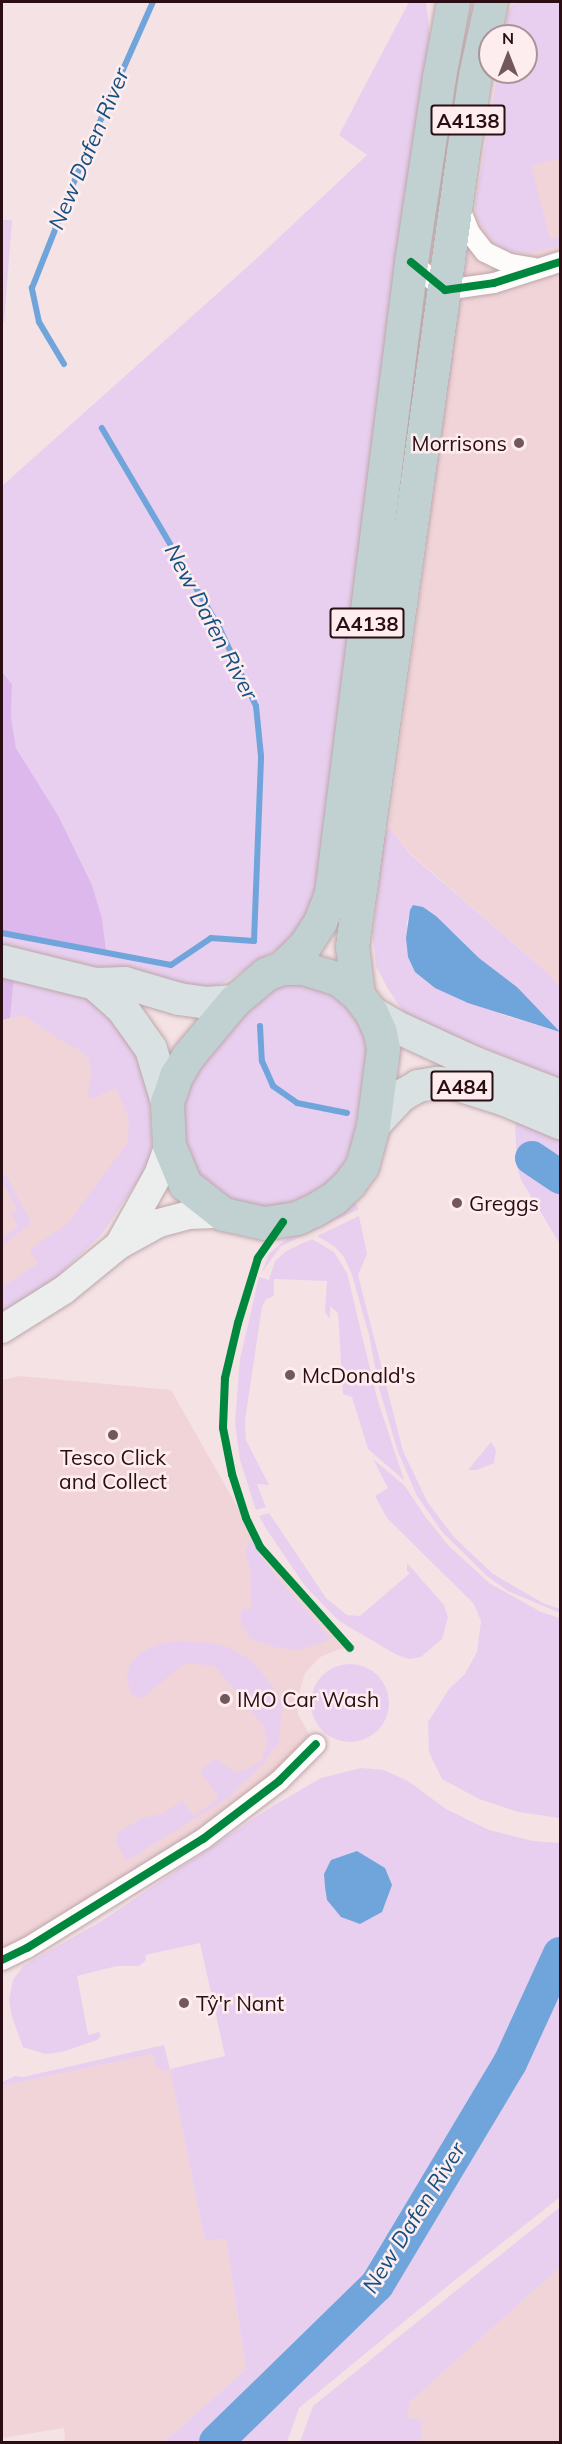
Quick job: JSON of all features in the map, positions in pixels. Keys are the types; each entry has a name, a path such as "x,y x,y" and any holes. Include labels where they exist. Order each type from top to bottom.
{"highway":[{"name":"A4138","path":"282,968 304,945 320,922 331,892 411,262 439,77 453,2"},
{"name":"A4138","path":"365,1003 352,946 475,75 491,2"},
{"path":"282,968 303,968 339,979 365,1003 380,1032 383,1048 373,1126 362,1166 349,1184 334,1198 314,1210 283,1222 264,1223 223,1214 185,1184 169,1145 167,1102 176,1076 188,1056 234,1001 266,974 282,968"}],"main road":[{"path":"2,961 95,984 125,983 179,999 206,1003 234,1001"},
{"path":"95,984 122,1008 151,1049 167,1102"},
{"name":"A484","path":"365,1003 400,1029 475,1063 561,1096"},
{"name":"A484","path":"373,1126 401,1096 418,1086 438,1083 455,1084 505,1100 561,1123"},
{"path":"118,1245 158,1175 169,1145"},
{"path":"2,1329 64,1290 118,1245 159,1223 188,1215 223,1214"}],"street":[{"path":"457,201 470,233 485,252 510,264 534,268"},
{"path":"411,262 445,290 494,283 534,268 561,262"},
{"path":"2,1960 27,1948 203,1839 279,1780 316,1744"}],"shaded area":[{"path":"409,2 426,2 430,36 318,897 289,942 221,984 205,989 2,948 2,931 106,950 102,918 92,885 59,817 16,748 11,717 12,684 2,672 2,486 255,260 367,155 339,135"},
{"path":"514,2 560,2 560,988 549,974 411,854 389,827 457,317 496,84 538,84 538,24 506,24"},
{"path":"514,2 560,2 560,158 531,166 550,239 560,236 560,246 528,253 510,251 493,242 478,220 475,205 496,84 538,84 538,24 506,24"},
{"path":"2,220 12,220 4,323 2,320"},
{"path":"2,672 12,684 11,717 16,748 59,817 92,885 102,918 106,950 2,931"},
{"path":"389,827 411,855 549,974 560,988 560,1078 423,1024 403,1011 376,966 373,937 384,838","holes":["413,905 453,932 479,958 517,987 557,1031 503,1015 408,957 407,921"]},
{"path":"2,974 14,977 10,1018 2,1020"},
{"path":"14,977 78,992 128,1027 149,1084 152,1159 102,1234 40,1293 2,1311 2,1287 38,1263 29,1250 68,1223 128,1142 129,1119 116,1088 91,1099 88,1092 91,1072 89,1059 78,1049 61,1041 24,1015 10,1018"},
{"path":"290,982 331,989 363,1025 367,1049 354,1138 343,1166 322,1189 295,1204 264,1208 234,1201 219,1193 196,1172 188,1158 180,1112 188,1082 264,991"},
{"path":"11,992 149,1084 102,1234 2,1311 2,1020 10,1017"},
{"path":"515,1121 560,1133 560,1244 521,1180 517,1166"},
{"path":"6,1175 31,1223 2,1246 2,1238 18,1227 11,1213 17,1210 2,1180 2,1177"},
{"path":"355,1202 359,1209 281,1246 262,1272 269,1254 286,1239 321,1226"},
{"path":"359,1216 367,1254 358,1275 403,1451 428,1503 455,1538 493,1574 543,1603 560,1609 560,1613 508,1591 487,1576 443,1533 417,1496 398,1452 379,1388 369,1335 352,1275 344,1257 334,1246 317,1236"},
{"path":"312,1239 334,1252 347,1273 377,1398 404,1480 368,1449 352,1397 343,1394 338,1313 330,1306 330,1319 325,1312 327,1281 274,1279 274,1296 266,1299 262,1307 245,1420 246,1440 269,1485 257,1484 266,1507 256,1510 240,1460 235,1423 240,1359 259,1277 269,1280 275,1261 286,1251"},
{"path":"20,1376 171,1390 260,1547 350,1648 340,1649 320,1657 305,1673 297,1700 298,1714 311,1738 280,1779 2,1960 2,1380"},
{"path":"491,1442 496,1450 494,1463 477,1470 468,1470"},
{"path":"373,1459 405,1486 448,1545 489,1583 541,1612 560,1618 560,1818 518,1812 479,1799 442,1779 429,1752 428,1722 449,1689 465,1674 477,1652 481,1621 474,1604 387,1518 375,1496 388,1488"},
{"path":"269,1513 326,1598 347,1615 360,1616 410,1573 407,1571 407,1563 444,1605 448,1617 442,1639 421,1657 409,1659 397,1655 339,1621 305,1586 267,1530 259,1516"},
{"path":"250,1540 271,1570 331,1639 299,1650 278,1648 246,1637 249,1632 242,1627 240,1616 242,1609 251,1609 250,1568 245,1553"},
{"path":"177,1641 212,1643 228,1647 252,1661 271,1684 282,1704 279,1742 260,1767 227,1799 126,1861 116,1842 117,1833 142,1818 162,1814 182,1801 194,1816 219,1798 200,1771 216,1758 236,1773 246,1770 262,1760 267,1744 264,1727 215,1666 185,1663 142,1698 136,1698 130,1692 127,1675 130,1664 140,1653 158,1644"},
{"path":"342,1664 358,1664 372,1670 383,1681 389,1695 389,1711 383,1725 372,1736 358,1742 342,1742 328,1736 317,1725 311,1711 311,1695 317,1681 328,1670"},
{"path":"361,1768 384,1770 408,1781 446,1809 489,1830 533,1841 560,1843 560,2197 299,2408 287,2442 164,2442 246,2369 226,2239 205,2241 170,2069 225,2056 200,1943 145,1955 146,1960 139,1966 117,1966 77,1976 88,2035 99,2032 101,2036 97,2040 62,2052 45,2054 23,2047 12,2017 9,2000 13,1980 23,1966 100,1922 268,1809 321,1778"},
{"path":"164,2045 170,2069 161,2071 160,2067 156,2068 153,2054 2,2086 2,2082 15,2076 23,2077"},
{"path":"153,2054 160,2067 170,2069 205,2241 226,2239 246,2369 164,2442 65,2442 64,2428 2,2438 2,2086"},
{"path":"560,2207 560,2267 410,2402 407,2418 423,2420 420,2442 300,2442 313,2406"},
{"path":"560,2267 560,2442 401,2442 410,2402"}],"water":[{"path":"413,905 423,907 436,916 479,958 517,987 560,1032 468,1003 435,988 415,972 408,957 406,938 410,910"},
{"path":"357,1851 385,1868 392,1885 382,1912 360,1924 341,1917 327,1900 324,1874 331,1860"}],"waterway":[{"name":"New Dafen River","path":"64,364 39,322 32,288 82,162 153,2"},
{"name":"New Dafen River","path":"2,933 171,965 211,938 254,941 261,756 256,706 219,627 102,428"},
{"name":"New Dafen River","path":"260,1026 262,1061 273,1086 297,1103 347,1113"},
{"name":"New Dafen River","path":"532,1158 560,1177"},
{"name":"New Dafen River","path":"216,2442 377,2285 510,2063 560,1954"}],"cycle path":[{"path":"411,262 445,290 494,283 560,262"},
{"path":"283,1222 258,1258 238,1323 225,1378 223,1428 232,1474 246,1518 260,1547 350,1648"},
{"path":"2,1960 27,1948 203,1839 279,1781 316,1744"}],"place":[{"name":"Morrisons","path":"519,443"},
{"name":"Greggs","path":"457,1203"},
{"name":"McDonald's","path":"290,1375"},
{"name":"Tesco Click and Collect","path":"113,1435"},
{"name":"IMO Car Wash","path":"225,1699"},
{"name":"Tŷ'r Nant","path":"184,2003"}]}
